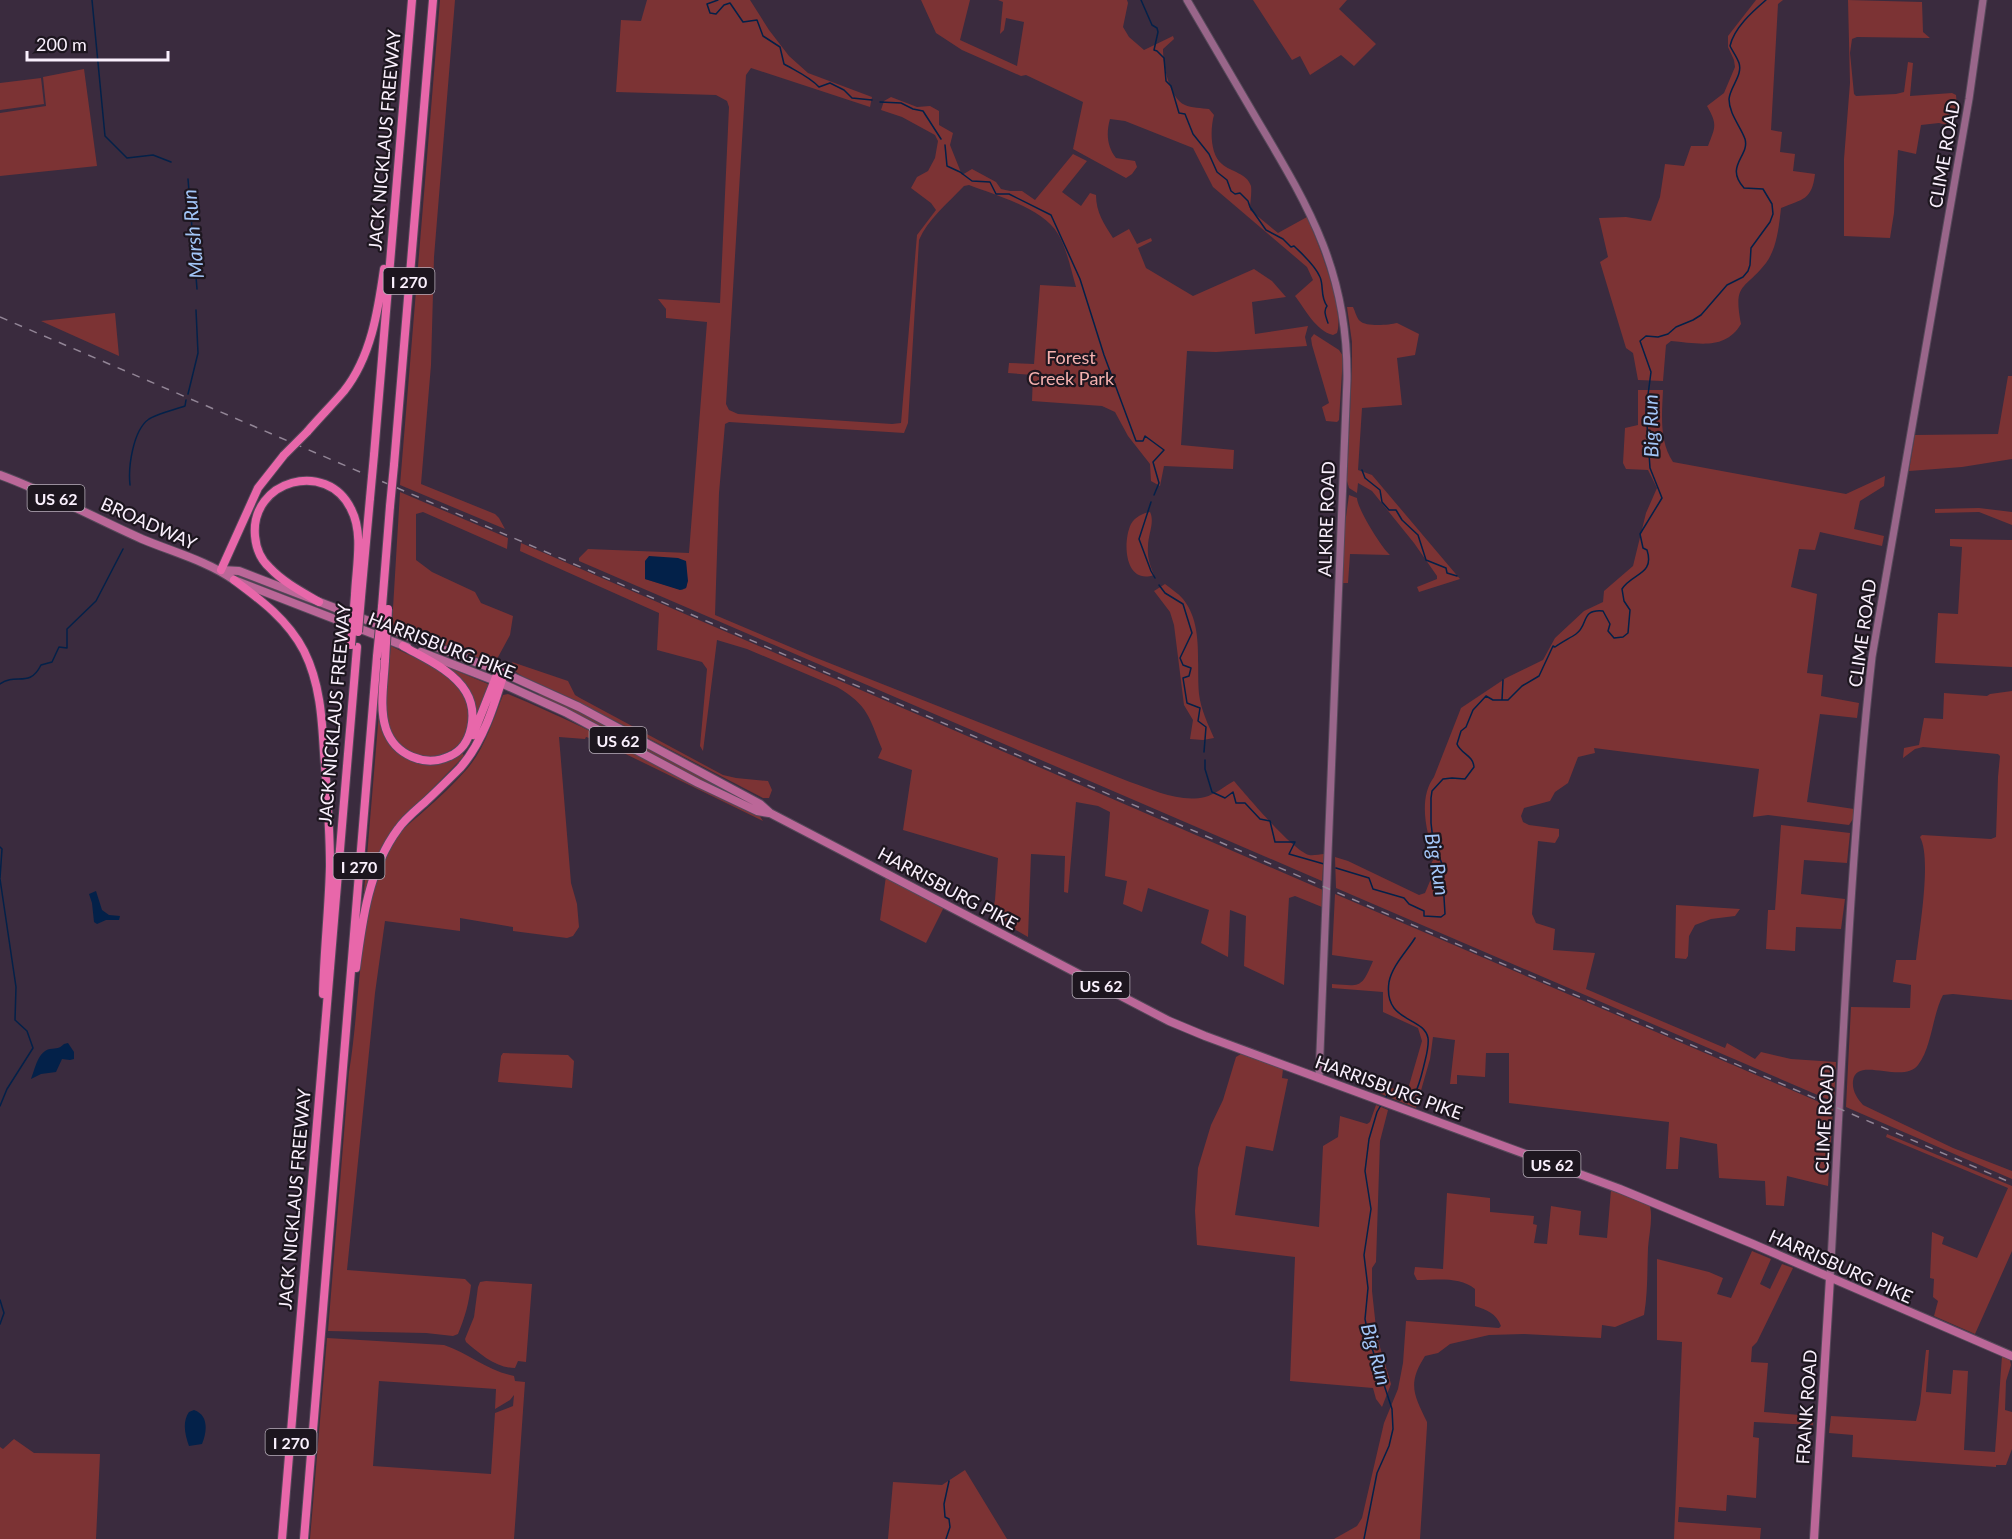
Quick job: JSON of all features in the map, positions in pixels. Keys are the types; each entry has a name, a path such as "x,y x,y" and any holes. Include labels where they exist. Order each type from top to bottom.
{"highway":[{"name":"JACK NICKLAUS FREEWAY","path":"282,1539 353,686 358,596 374,455 412,0"},
{"name":"JACK NICKLAUS FREEWAY","path":"304,1539 342,1075 381,658 390,506 433,0"},
{"path":"221,570 254,495 284,455 345,390 357,371 366,351 377,309 395,195"},
{"path":"319,602 269,568 260,555 256,543 254,529 257,515 263,504 280,487 291,483 312,481 322,483 342,494 347,502 357,530 358,596"},
{"path":"234,580 269,607 293,634 315,678 321,709 330,825 323,1054"},
{"path":"403,646 449,674 466,692 471,703 473,718 462,747"},
{"path":"381,658 384,722 390,738 396,746 411,757 430,761 450,756 462,747 475,731 498,682"},
{"path":"342,1075 360,943 375,874 398,828 472,753 483,731 501,672"}],"main road":[{"name":"ALKIRE ROAD","path":"1187,0 1312,215 1330,263 1344,320 1347,379 1319,1077"},
{"name":"CLIME ROAD","path":"1830,1278 1846,989 1863,745 1872,657 1969,99 1983,0"},
{"name":"BROADWAY","path":"0,475 37,489 143,539 221,570"},
{"name":"HARRISBURG PIKE","path":"221,570 234,580 498,682 565,712 742,804 757,811 770,813"},
{"name":"HARRISBURG PIKE","path":"221,570 239,571 501,672 579,707 760,804 770,813 1169,1021 1620,1190 1753,1244 2012,1356"},
{"name":"FRANK ROAD","path":"1814,1539 1830,1278"}],"green space":[{"path":"440,0 455,0 434,257 431,365 421,484 495,514 505,529 400,485"},
{"name":"Forest Creek Park","path":"647,0 750,0 789,56 808,73 872,97 870,107 751,68 746,75 726,404 729,410 738,414 901,423 917,235 936,210 931,203 911,188 917,177 928,171 935,158 938,141 935,135 902,117 881,110 884,101 891,97 917,107 930,106 939,111 939,125 953,133 950,145 962,175 972,169 996,182 1001,189 1022,191 1035,200 1073,154 1087,161 1062,192 1081,206 1090,193 1096,195 1099,212 1113,238 1129,229 1137,244 1151,238 1152,241 1138,248 1146,268 1193,296 1254,269 1272,281 1286,297 1252,302 1255,334 1308,326 1305,337 1307,346 1216,352 1187,351 1181,445 1234,450 1233,469 1164,466 1160,486 1151,481 1150,464 1128,436 1115,412 1102,406 1032,401 1033,375 1008,373 1009,363 1034,364 1040,285 1076,287 1064,246 1051,225 1030,210 1005,198 969,185 964,186 933,218 919,240 908,423 904,433 729,422 725,424 719,493 715,615 814,657 1157,792 1176,797 1205,797 1234,781 1270,822 1301,851 1309,855 1324,854 1322,881 579,561 588,549 689,553 707,322 666,318 666,309 658,299 720,303 729,107 727,101 716,95 616,92 621,20 641,21","holes":["686,561 687,585 682,590 645,579"]},
{"path":"921,0 970,0 960,40 1017,66 1024,22 1006,18 1004,30 1000,34 1003,2 998,0 1127,0 1123,27 1129,37 1144,50 1173,36 1174,39 1163,49 1164,63 1171,88 1179,101 1185,105 1209,109 1214,115 1212,134 1215,155 1222,164 1242,175 1249,182 1251,186 1250,210 1278,233 1307,217 1334,292 1337,308 1337,333 1333,335 1321,329 1295,296 1313,280 1307,267 1213,187 1193,148 1125,121 1110,119 1108,140 1113,154 1116,158 1135,161 1137,167 1126,178 1073,149 1083,102 1026,75 1021,76 962,50 936,33"},
{"path":"1253,0 1347,0 1339,9 1376,44 1354,66 1341,55 1310,75 1300,56 1292,60"},
{"path":"1756,0 1783,0 1778,4 1771,130 1782,132 1780,152 1795,154 1793,171 1815,174 1814,183 1809,194 1781,208 1773,251 1766,263 1742,288 1738,301 1741,324 1734,333 1719,342 1700,344 1671,341 1666,345 1663,381 1638,380 1633,353 1626,348 1600,262 1608,257 1599,218 1626,217 1651,221 1660,197 1665,164 1684,166 1691,146 1708,146 1714,126 1707,106 1724,93 1735,67 1728,47 1728,36"},
{"path":"1848,0 1922,2 1923,32 1930,38 1857,37 1852,39 1850,53 1856,96 1904,92 1908,62 1913,63 1910,96 1952,93 1956,95 1957,106 1951,117 1955,127 1939,123 1921,125 1916,154 1898,150 1890,238 1844,236 1844,159 1850,83"},
{"path":"84,69 97,166 0,176 0,113 46,106 43,77"},
{"path":"41,78 44,104 0,110 0,83"},
{"path":"1347,307 1353,307 1358,319 1363,323 1378,325 1397,323 1419,334 1415,355 1397,358 1402,405 1362,408 1358,470 1372,475 1460,579 1419,592 1417,587 1437,579 1437,576 1372,491 1358,483 1357,493 1349,488 1347,481 1352,342"},
{"path":"115,313 119,356 41,321"},
{"path":"1314,334 1339,350 1343,356 1339,420 1337,422 1326,421 1322,407 1329,403 1312,345 1311,338"},
{"path":"2008,376 2012,376 2012,459 1962,467 1909,471 1915,435 1998,434"},
{"path":"1638,390 1663,390 1663,436 1673,462 1846,494 1885,476 1884,486 1860,501 1854,529 1884,536 1882,546 1820,532 1815,550 1799,549 1791,587 1817,594 1807,673 1823,675 1821,696 1859,703 1857,718 1820,714 1807,802 1854,809 1853,819 1849,825 1768,815 1753,817 1759,769 1594,748 1595,753 1578,757 1568,783 1555,792 1550,801 1524,808 1521,816 1523,822 1529,825 1559,829 1559,836 1555,843 1538,841 1532,914 1536,923 1555,929 1553,950 1595,953 1586,989 1725,1048 1727,1043 1755,1059 1761,1052 1791,1059 1836,1062 1834,1102 1336,888 1335,857 1419,895 1425,893 1433,874 1429,868 1435,856 1425,816 1426,795 1461,708 1506,678 1543,660 1555,638 1584,611 1603,602 1604,591 1633,566 1646,513 1657,488 1648,470 1626,469 1623,463 1625,428 1638,425"},
{"path":"400,492 508,538 507,549 423,512 416,514 416,560 432,572 475,592 481,603 513,616 510,635 497,659 486,661 392,625"},
{"path":"1349,495 1357,498 1370,527 1390,555 1350,554 1348,583 1343,583 1344,531"},
{"path":"1979,508 2012,512 2012,525 1979,512 1935,513 1935,509"},
{"path":"1150,512 1152,520 1148,554 1154,575 1144,576 1137,574 1128,560 1127,541 1131,524 1139,516"},
{"path":"1950,539 2012,540 2012,667 1935,663 1938,613 1958,614 1962,547 1950,546"},
{"path":"521,543 1323,890 1322,907 1295,896 1289,898 1284,985 1244,966 1246,916 1230,910 1228,957 1201,943 1209,910 1148,888 1142,912 1123,904 1127,881 1105,876 1110,812 1098,806 1076,802 1068,893 1064,892 1065,856 1031,854 1028,937 992,916 998,858 903,830 912,770 878,758 882,749 870,720 861,706 837,687 747,649 717,640 703,751 700,746 707,669 702,662 657,650 659,613 520,551"},
{"path":"1165,584 1183,599 1194,620 1198,645 1200,700 1214,738 1190,739 1193,720 1184,705 1174,625 1170,612 1154,591"},
{"path":"391,646 447,676 464,695 469,711 468,728 462,741 451,750 438,755 423,756 410,752 398,743 390,729 386,709"},
{"path":"512,662 568,681 575,695 723,775 768,781 772,790 769,798 763,798 575,700 522,676 516,672"},
{"path":"452,669 488,684 477,718 451,671"},
{"path":"2012,691 2012,1000 1943,995 1923,1058 1918,1065 1902,1072 1862,1070 1856,1074 1853,1088 1863,1105 1953,1148 2012,1171 2012,1179 1846,1107 1851,1007 1910,1008 1911,985 1893,982 1896,960 1916,960 1925,878 1925,861 1920,837 1922,835 1991,839 1996,837 2000,756 1998,754 1923,747 1915,749 1903,758 1904,748 1919,745 1924,718 1943,719 1944,693 1987,696"},
{"path":"508,694 635,753 759,815 763,821 599,741 586,737 585,739 559,737 571,883 577,904 579,927 573,936 567,938 513,931 513,927 460,918 460,931 385,921 375,993 347,1270 465,1279 471,1285 458,1334 453,1336 426,1333 328,1331 349,1072 366,925 373,896 381,868 396,838 467,769 484,743 503,695"},
{"path":"539,694 569,705 750,801 749,803 538,697"},
{"path":"379,713 397,751 440,763 462,752 464,756 400,822 363,904"},
{"path":"1781,825 1850,833 1847,863 1804,860 1801,894 1845,899 1841,929 1796,927 1795,951 1766,949 1768,910 1775,910"},
{"path":"886,876 944,907 926,943 880,920"},
{"path":"1335,894 1833,1108 1828,1186 1787,1176 1784,1206 1766,1205 1765,1181 1719,1178 1717,1144 1680,1137 1678,1169 1666,1169 1669,1122 1509,1103 1509,1053 1486,1053 1485,1077 1457,1075 1457,1084 1450,1084 1455,1040 1433,1037 1430,1059 1416,1108 1379,1093 1386,1088 1408,1089 1422,1041 1418,1028 1383,1012 1383,992 1332,988 1332,984 1359,984 1366,977 1373,961 1332,955"},
{"path":"1676,905 1740,909 1735,916 1711,919 1695,925 1689,936 1686,959 1675,958"},
{"path":"503,1053 568,1055 574,1061 572,1088 498,1082"},
{"path":"1241,1054 1283,1069 1282,1078 1288,1079 1273,1151 1246,1146 1235,1215 1319,1227 1323,1146 1338,1137 1340,1116 1367,1124 1370,1122 1376,1105 1388,1110 1380,1141 1376,1262 1372,1268 1377,1337 1391,1384 1382,1407 1376,1399 1373,1388 1290,1381 1295,1257 1197,1245 1195,1211 1198,1168 1236,1057"},
{"path":"1887,1134 2012,1186 2012,1251 1975,1334 1934,1316 1938,1301 1933,1297 1934,1279 1930,1278 1932,1232 1944,1237 1942,1244 1977,1258 2008,1188 1886,1137"},
{"path":"1611,1190 1650,1206 1651,1221 1644,1315 1615,1327 1602,1325 1601,1338 1524,1334 1489,1335 1450,1344 1438,1353 1425,1356 1414,1382 1416,1397 1427,1422 1420,1539 1334,1539 1357,1526 1362,1518 1384,1423 1398,1389 1403,1363 1406,1321 1499,1328 1501,1326 1494,1315 1475,1306 1475,1289 1469,1285 1447,1280 1417,1280 1414,1274 1415,1267 1443,1269 1447,1193 1490,1198 1490,1212 1534,1216 1533,1224 1537,1225 1534,1243 1547,1244 1551,1206 1581,1211 1579,1235 1607,1238"},
{"path":"1752,1251 1771,1259 1760,1284 1770,1289 1782,1264 1793,1268 1757,1342 1752,1347 1751,1362 1768,1363 1764,1412 1813,1416 1813,1425 1754,1422 1753,1437 1759,1438 1756,1498 1727,1495 1726,1511 1679,1507 1678,1522 1761,1528 1760,1539 1674,1539 1682,1342 1657,1340 1657,1259 1709,1272 1723,1278 1717,1294 1731,1298"},
{"path":"480,1282 532,1284 526,1362 518,1361 515,1368 501,1366 489,1360 465,1339 474,1317 478,1287"},
{"path":"327,1338 444,1345 495,1370 514,1376 515,1381 525,1382 514,1539 310,1539","holes":["379,1381 496,1389 495,1409 514,1395 513,1406 495,1413 491,1474 373,1466"]},
{"path":"1926,1350 1929,1350 1926,1392 1951,1394 1953,1370 1968,1371 1964,1450 1995,1452 2002,1356 2010,1360 2011,1365 2006,1381 2005,1410 2012,1412 2012,1449 2006,1465 1996,1465 1996,1467 1852,1457 1853,1435 1829,1433 1831,1416 1916,1421"},
{"path":"14,1439 34,1453 100,1454 96,1539 0,1539 0,1447 3,1449"},
{"path":"965,1470 1007,1539 888,1539 893,1482 942,1485"}],"water":[{"path":"649,556 678,558 686,561 688,581 686,588 680,590 645,579 645,561"},
{"path":"96,891 102,910 109,915 120,916 119,920 106,920 97,924 94,922 89,894"},
{"path":"68,1043 74,1052 74,1059 62,1059 56,1072 41,1074 31,1079 38,1061 46,1050 59,1048"},
{"path":"194,1410 199,1412 206,1424 205,1434 202,1444 189,1446 185,1424 189,1412"}],"waterway":[{"name":"Marsh Run","path":"92,0 105,136 127,158 153,155 171,162"},
{"path":"718,0 707,4 710,13 716,14 724,5 730,3 743,22 757,20 763,36 780,47 784,64 819,87 830,83 844,90 852,98 872,100"},
{"path":"1141,0 1152,25 1157,28 1154,50 1164,58 1166,81 1171,86 1179,113 1185,114 1193,134 1209,154 1217,172 1227,180 1231,191 1235,194 1240,193 1248,201 1266,230 1283,239 1291,247 1294,246 1315,268 1321,280 1328,323"},
{"name":"Big Run","path":"1336,868 1369,878 1373,889 1404,898 1409,904 1424,911 1424,916 1441,917 1445,914 1442,864 1433,840 1431,798 1432,791 1443,779 1465,779 1474,767 1457,744 1461,731 1466,727 1473,710 1486,696 1493,700 1508,700 1522,686 1539,676 1553,646 1555,647 1576,634 1591,612 1603,611 1610,624 1608,631 1614,638 1623,637 1628,633 1630,610 1624,601 1622,589 1648,564 1647,550 1643,548 1640,534 1662,498 1650,468 1646,410 1651,372 1640,341 1646,336 1658,337 1668,334 1676,327 1693,320 1701,315 1727,285 1743,277 1750,265 1751,248 1770,222 1773,214 1772,204 1763,189 1744,188 1736,173 1746,145 1729,99 1740,68 1730,46 1732,39 1744,21 1766,0"},
{"path":"880,102 901,103 923,111 941,139"},
{"path":"945,145 947,166 972,181 990,182 996,194 1009,194 1051,215 1080,279 1104,355 1136,441 1143,441 1145,436 1164,450 1153,462 1159,483 1154,495"},
{"name":"Marsh Run","path":"188,179 197,289"},
{"name":"Marsh Run","path":"188,394 198,353 196,310"},
{"name":"Marsh Run","path":"130,485 133,449 139,431 149,419 185,406 186,400"},
{"path":"1362,470 1365,478 1380,490 1382,502 1389,510 1396,510 1402,520 1418,535 1426,560 1446,568 1447,573 1457,576"},
{"path":"1151,502 1139,539 1155,578"},
{"name":"Marsh Run","path":"0,684 11,679 32,676 41,665 52,662 59,647 67,648 67,629 96,601 123,549"},
{"path":"1159,585 1165,593 1183,604 1192,633 1180,658 1183,665 1191,668 1189,676 1183,678 1187,703 1200,708 1198,721 1206,727 1204,752"},
{"path":"1502,700 1503,680"},
{"path":"1205,760 1205,769 1212,792 1225,798 1233,792 1236,803 1245,803 1260,819 1270,821 1275,842 1295,842 1289,854 1324,864"},
{"name":"Marsh Run","path":"0,847 2,849 0,878"},
{"name":"Marsh Run","path":"0,879 16,987 15,1020 27,1031 33,1048 7,1089 0,1106"},
{"name":"Big Run","path":"1385,1099 1388,1093 1414,1096 1427,1052 1428,1038 1425,1031 1398,1012 1392,1005 1389,995 1389,982 1393,970 1415,938"},
{"name":"Big Run","path":"1364,1539 1377,1473 1389,1446 1393,1429 1392,1409 1369,1339 1365,1319 1368,1288 1364,1255 1371,1209 1365,1171 1369,1139 1381,1105"},
{"name":"Marsh Run","path":"0,1300 4,1313 0,1324"},
{"path":"946,1539 950,1527 949,1519 945,1517 944,1504 949,1481"}],"railway":[{"path":"0,317 2012,1183"}]}
